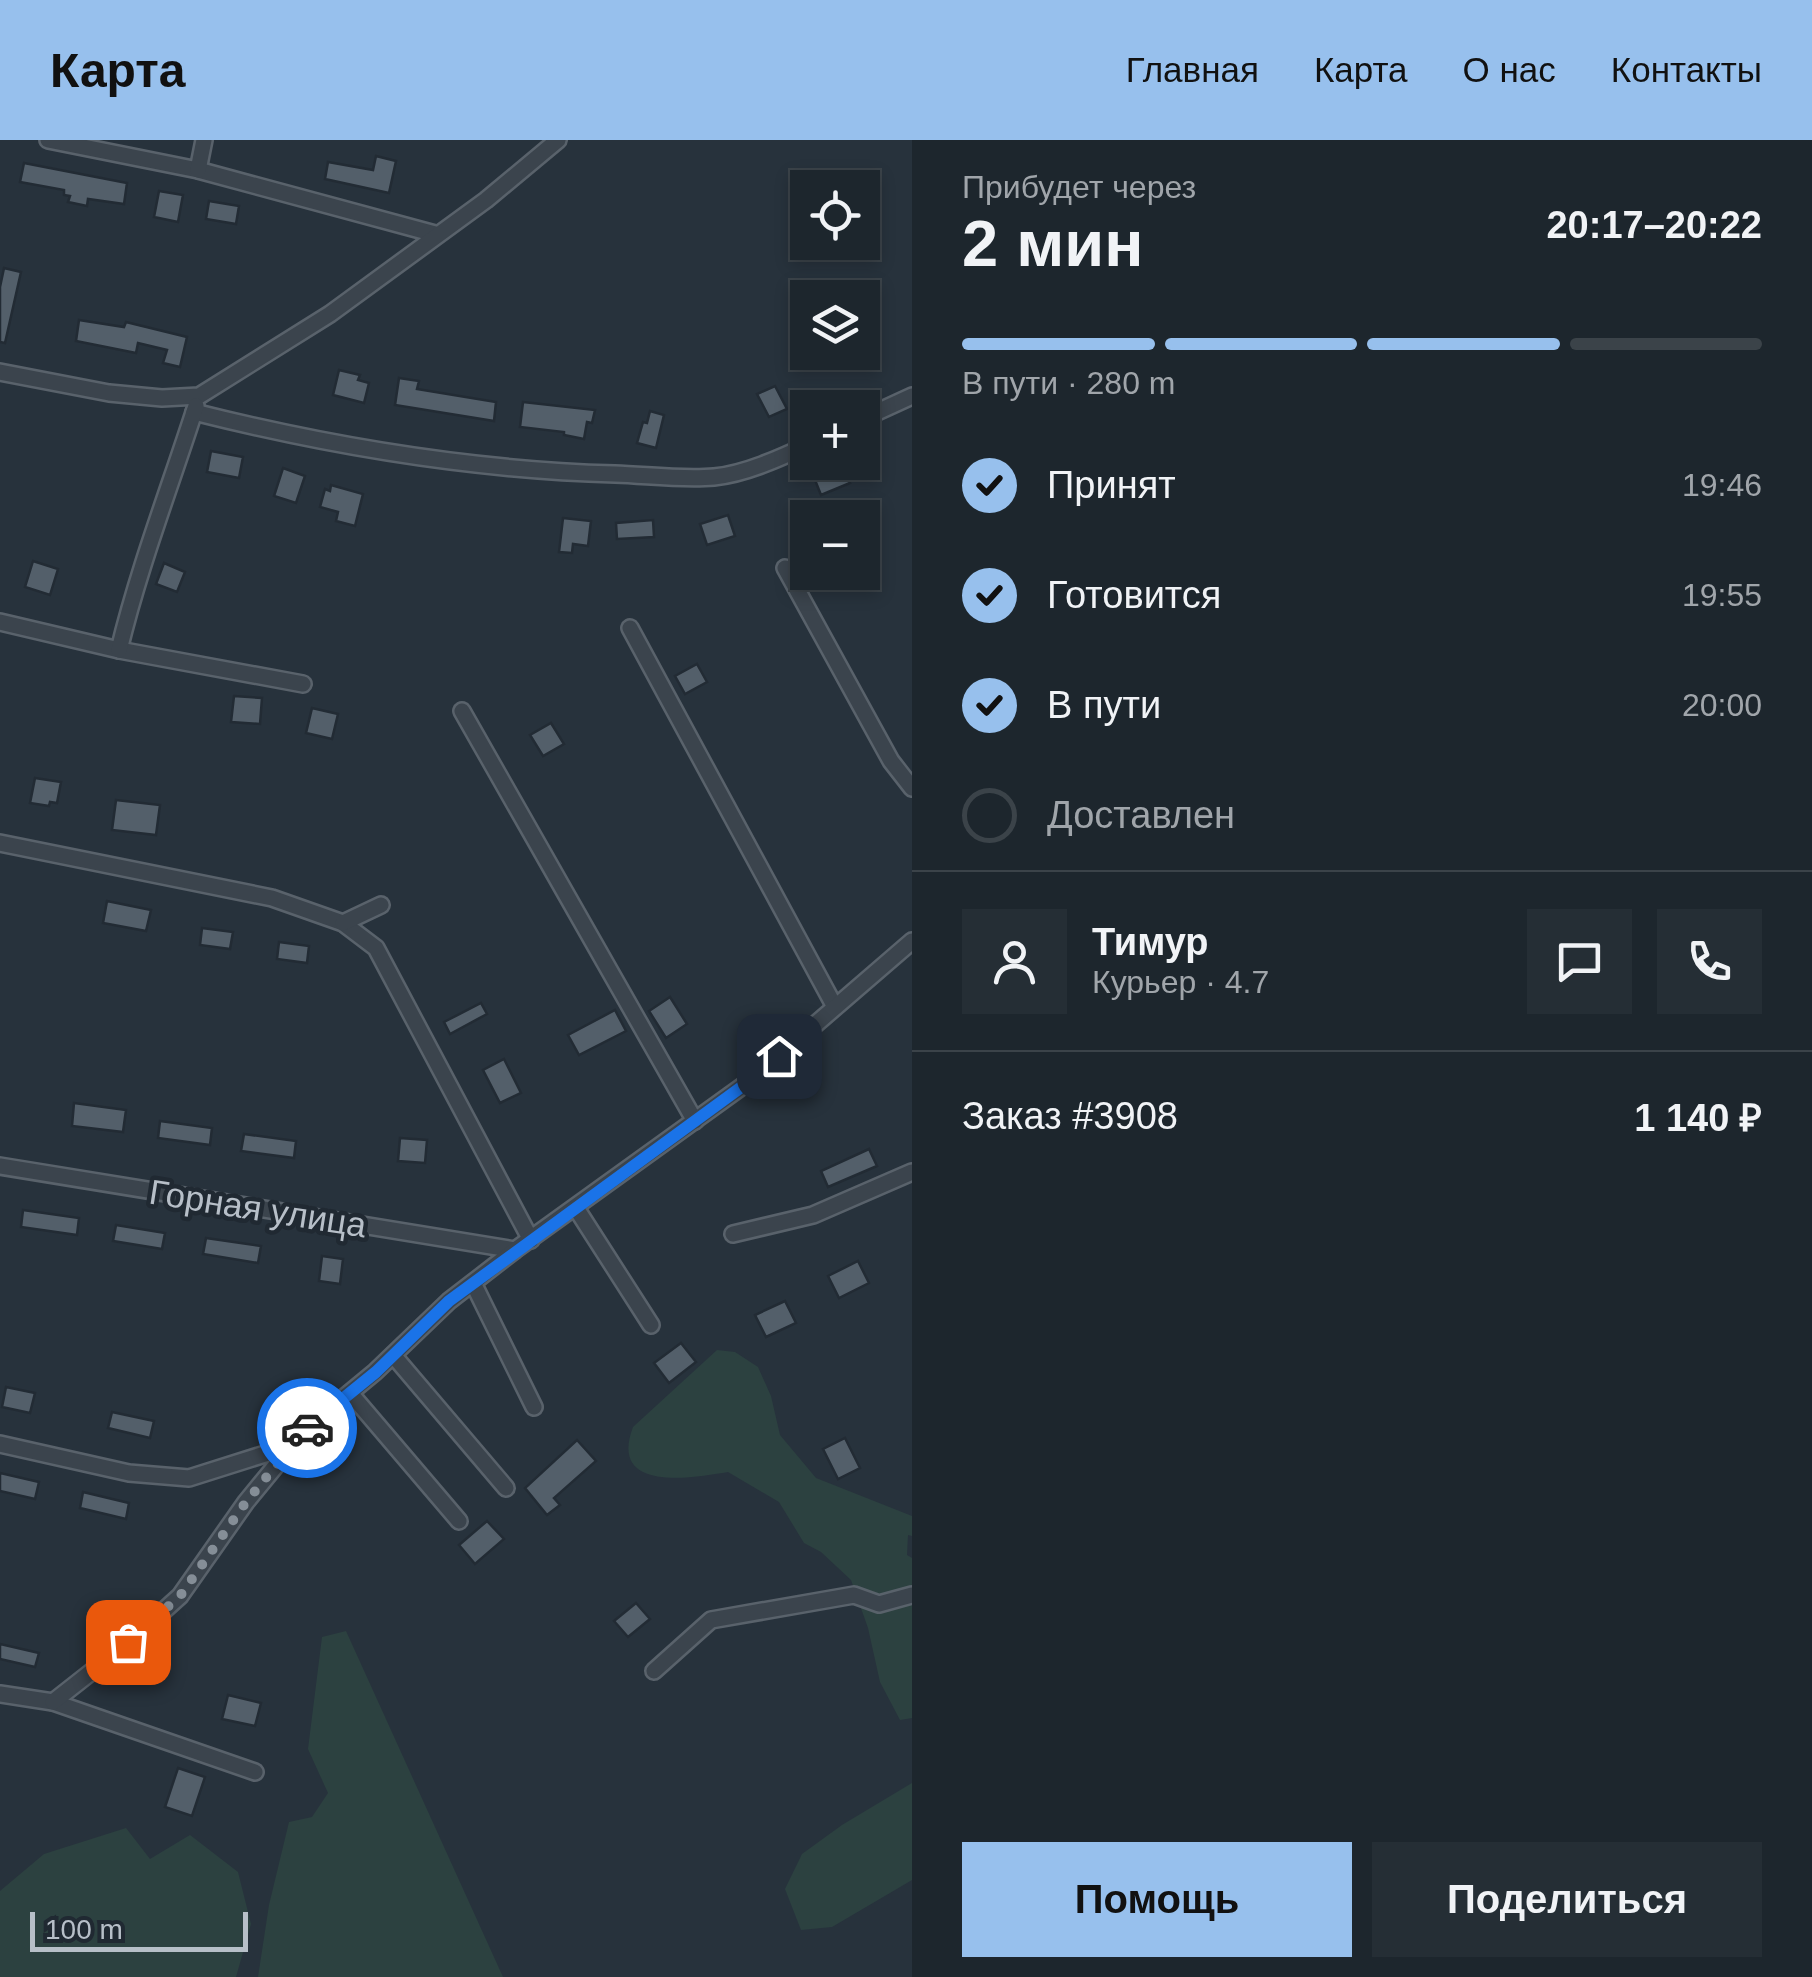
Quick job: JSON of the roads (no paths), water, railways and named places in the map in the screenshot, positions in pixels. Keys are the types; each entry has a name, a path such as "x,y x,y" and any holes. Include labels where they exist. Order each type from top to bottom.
{"street":[{"path":"48,140 198,170 435,234"},
{"path":"198,170 204,140"},
{"path":"0,372 109,392 162,398 199,396 330,314 486,200 558,140"},
{"path":"118,650 133,589 199,396"},
{"path":"880,411 912,396"},
{"path":"194,412 379,453 536,472 716,477 790,453"},
{"path":"785,568 891,761 912,788"},
{"path":"0,622 118,650 302,684"},
{"path":"630,628 835,1007"},
{"path":"462,711 695,1121"},
{"path":"0,843 272,898 343,923 376,948 531,1240"},
{"path":"343,923 381,905"},
{"path":"0,1444 129,1473 189,1478 268,1454 350,1393 473,1282 751,1080 912,941"},
{"name":"Горная улица","path":"0,1166 515,1250"},
{"path":"734,1234 813,1214 912,1172"},
{"path":"576,1208 651,1325"},
{"path":"473,1282 534,1408"},
{"path":"393,1355 506,1488"},
{"path":"350,1393 459,1521"},
{"path":"53,1702 180,1596 246,1502 306,1429"},
{"path":"654,1671 712,1620 854,1595 879,1604 912,1595"},
{"path":"0,1694 53,1702 255,1772"}]}
